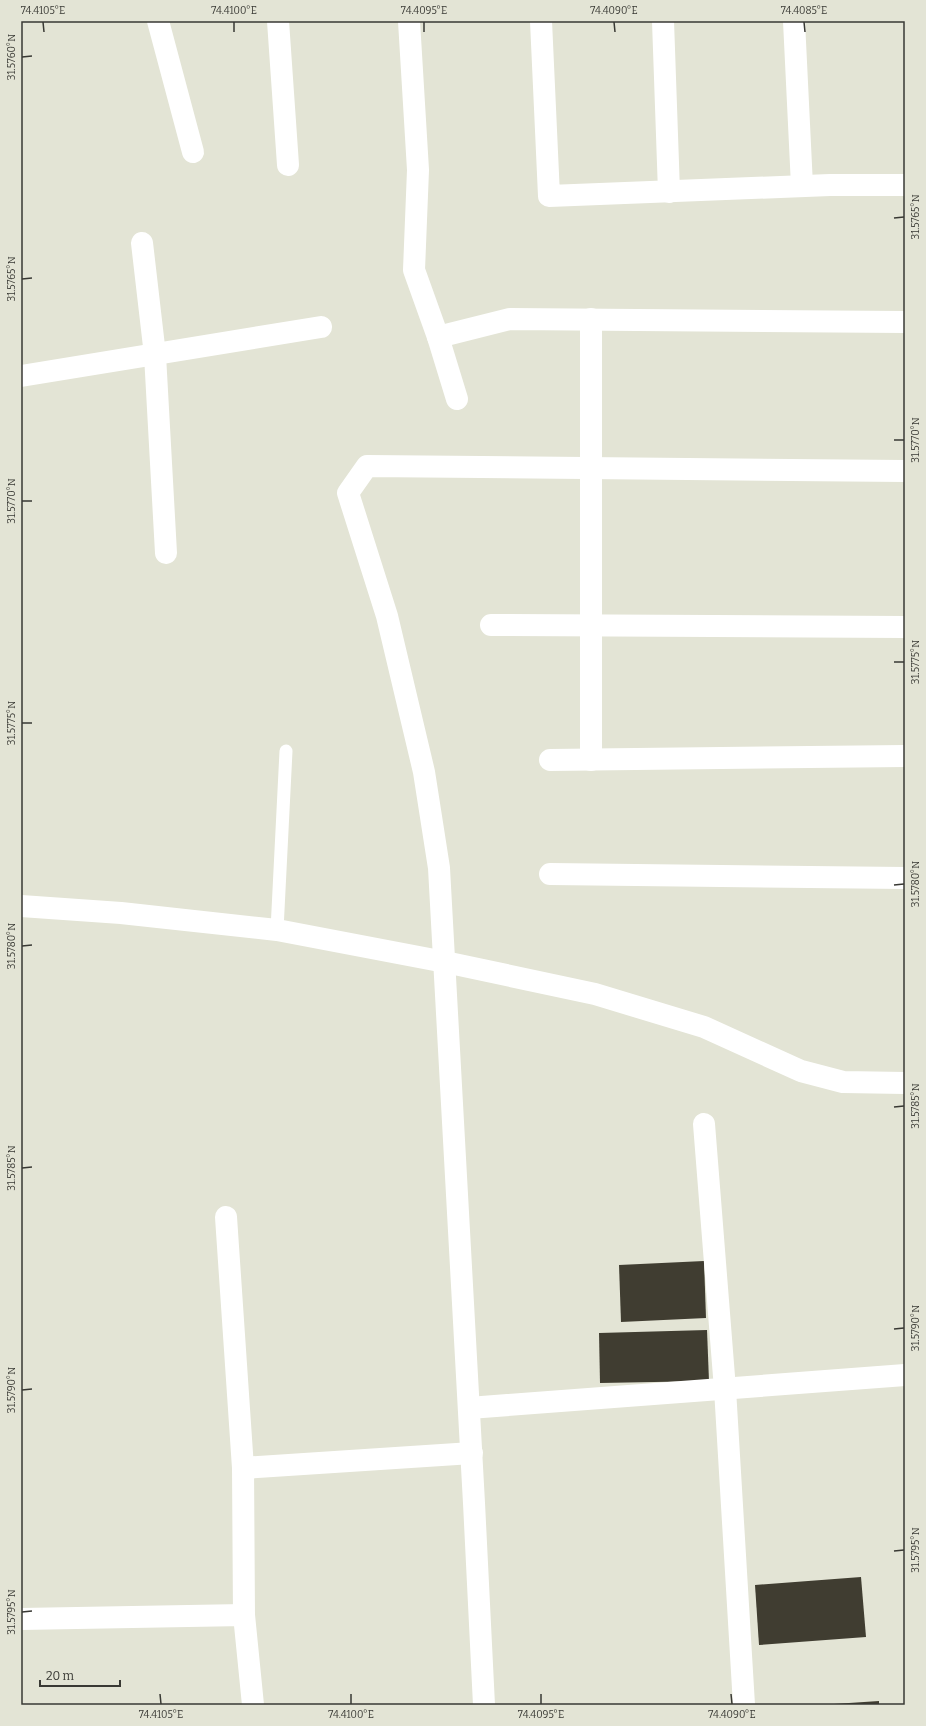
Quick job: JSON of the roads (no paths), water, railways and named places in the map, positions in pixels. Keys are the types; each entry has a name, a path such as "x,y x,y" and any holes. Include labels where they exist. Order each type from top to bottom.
{"street":[{"path":"158,21 193,152"},
{"path":"278,21 288,165"},
{"path":"409,21 418,170 414,270 438,337 457,399"},
{"path":"540,21 549,196 802,186 905,185"},
{"path":"663,21 669,192"},
{"path":"794,21 802,186"},
{"path":"142,243 154,355 166,553"},
{"path":"438,337 510,319 905,322"},
{"path":"591,319 591,760"},
{"path":"21,376 321,328"},
{"path":"484,1705 472,1453 439,868 424,772 387,616 348,493 367,466 905,471"},
{"path":"491,625 905,627"},
{"path":"550,760 905,756"},
{"path":"550,874 905,878"},
{"path":"21,906 121,913 277,930 445,962 595,994 704,1027 802,1071 842,1082 905,1083"},
{"path":"704,1124 725,1389 744,1705"},
{"path":"226,1217 243,1468 244,1615 253,1705"},
{"path":"469,1408 905,1375"},
{"path":"243,1468 472,1453"},
{"path":"21,1619 244,1615"}],"lane":[{"path":"277,930 286,751"}]}
